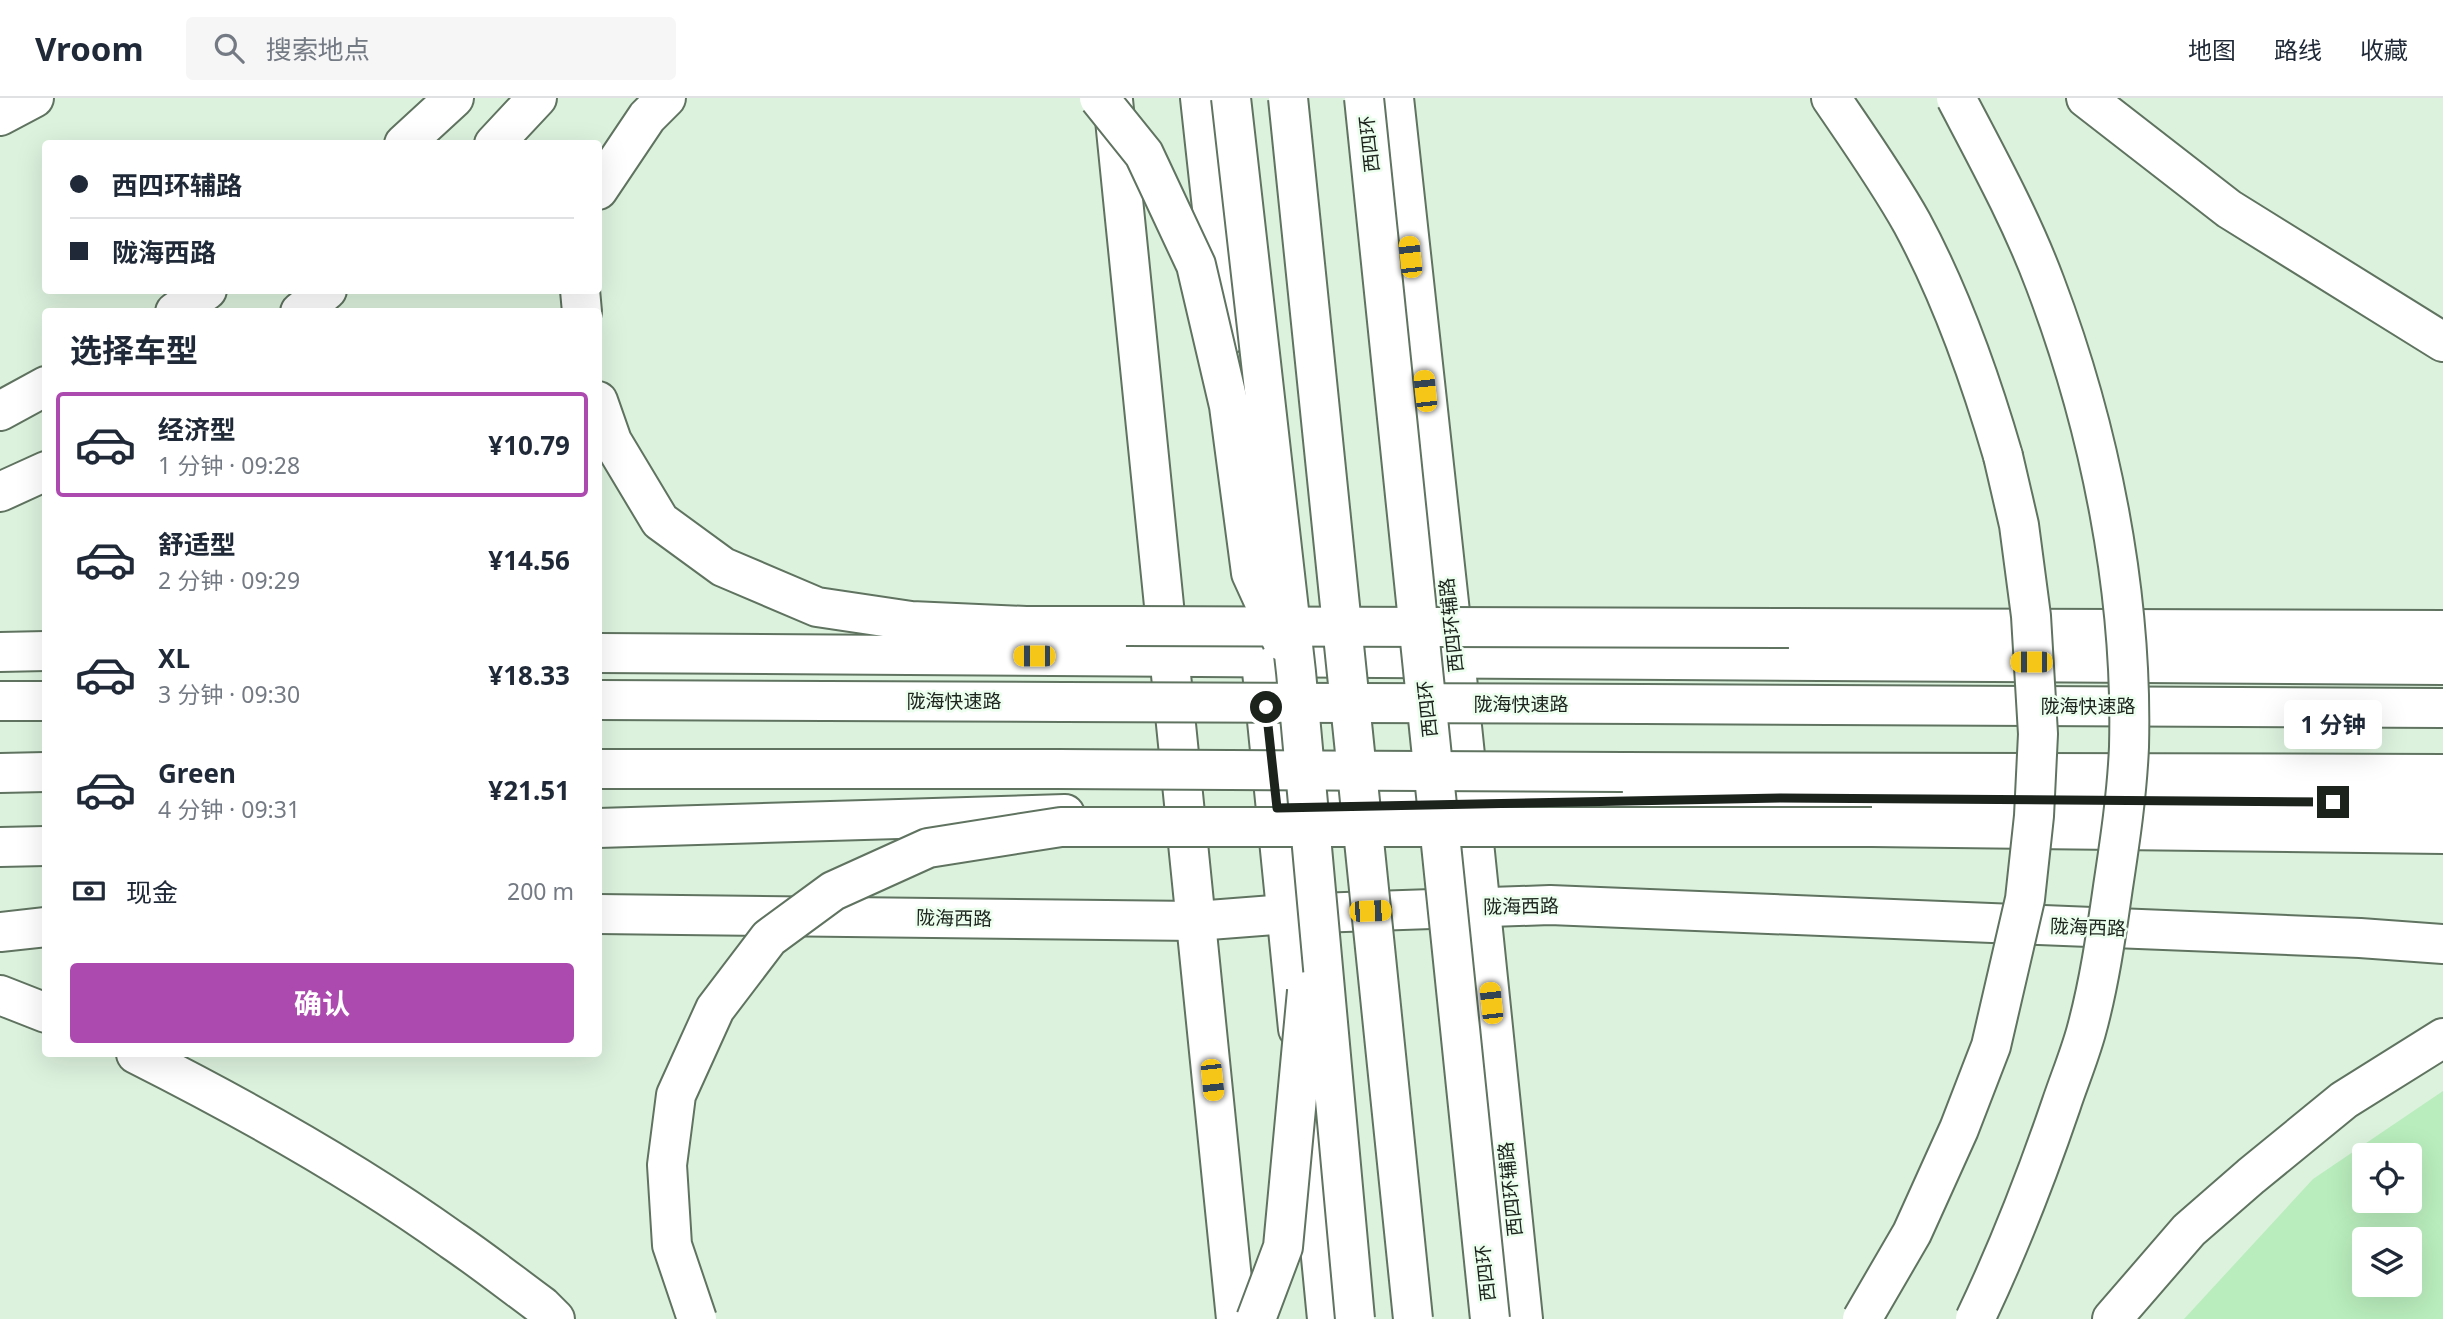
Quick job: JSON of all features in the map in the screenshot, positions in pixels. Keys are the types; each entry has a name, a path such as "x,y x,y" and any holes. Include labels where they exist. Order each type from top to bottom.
{"main road":[{"path":"0,116 34,98"},
{"path":"408,140 454,98"},
{"path":"498,140 537,98"},
{"path":"602,184 647,117 666,98"},
{"path":"1099,98 1105,102 1144,154 1196,265 1229,406 1251,573 1296,672"},
{"path":"1113,98 1236,1319"},
{"path":"1200,98 1277,808 1301,909 1355,1319"},
{"path":"1231,98 1296,672 1301,909 1327,1319"},
{"path":"1288,98 1413,1319"},
{"name":"西四环","path":"1364,98 1490,1319"},
{"name":"西四环辅路","path":"1394,98 1523,1319"},
{"path":"1401,177 1403,98"},
{"path":"1831,98 1912,224 1945,294 1983,387 2019,525 2031,616 2038,734 2034,816 2025,900 1991,1046 1959,1129 1912,1233 1862,1319"},
{"path":"1956,98 2020,223 2045,283 2081,389 2103,478 2123,617 2129,701 2129,749 2122,825 2105,942 2086,1032 2041,1163 1975,1319"},
{"path":"2086,98 2229,209 2443,342"},
{"path":"181,308 201,294"},
{"path":"305,308 322,294"},
{"path":"0,411 42,388"},
{"path":"602,413 612,442 660,521 723,568 817,607 911,621 1026,626 2443,630"},
{"path":"0,492 42,473"},
{"path":"0,652 42,651"},
{"path":"602,653 2443,665"},
{"name":"陇海快速路","path":"602,700 2443,708"},
{"path":"0,701 42,701"},
{"path":"602,769 2443,774"},
{"path":"0,773 42,772"},
{"path":"602,828 1185,810 1781,798 2443,803"},
{"path":"697,1319 672,1245 667,1165 676,1095 715,1009 769,938 832,891 928,848 1061,827 1872,827 2443,834"},
{"path":"0,847 42,846"},
{"name":"陇海西路","path":"602,914 1196,921 1301,909 1564,905 2360,938 2443,944"},
{"path":"1256,1319 1283,1248 1301,909"},
{"path":"0,932 42,927"},
{"path":"0,995 42,1011"},
{"path":"2112,1319 2189,1230 2250,1176 2344,1100 2443,1038"},
{"path":"142,1057 236,1105 342,1168 451,1238 553,1315"}],"green space":[{"path":"2443,1091 2443,1319 2184,1319 2313,1179 2352,1153 2352,1213 2422,1213 2422,1143 2366,1143"}],"route":[{"path":"1266,707 1277,808 1781,798 2333,802"}]}
